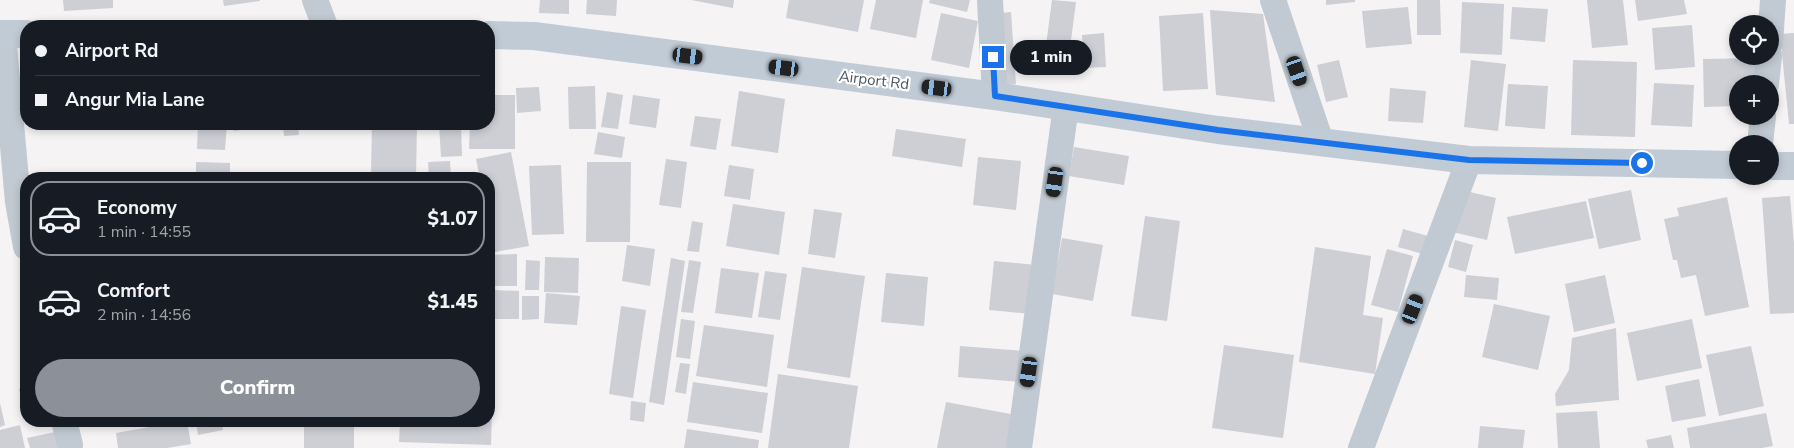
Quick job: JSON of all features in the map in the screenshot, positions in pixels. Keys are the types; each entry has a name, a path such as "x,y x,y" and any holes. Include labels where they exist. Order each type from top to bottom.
{"main road":[{"name":"Airport Rd","path":"495,34 534,36 995,96 1218,130 1469,160 1729,165"},
{"path":"1779,166 1794,166"}],"street":[{"path":"315,0 323,20"},
{"path":"990,0 995,96"},
{"path":"1273,0 1321,142"},
{"path":"1772,15 1773,0"},
{"path":"10,34 20,213"},
{"path":"1019,448 1066,106"},
{"path":"1361,448 1469,160"}],"building":[{"path":"63,0 113,0 113,8 64,11"},
{"path":"223,0 260,0 260,1 224,6"},
{"path":"540,0 569,0 569,14 539,13"},
{"path":"587,0 617,0 616,16 586,14"},
{"path":"691,0 734,0 733,8"},
{"path":"789,0 864,0 858,32 786,18"},
{"path":"876,0 923,0 916,38 870,29"},
{"path":"930,0 970,0 967,12 929,3"},
{"path":"1052,0 1076,2 1068,63 1044,60"},
{"path":"1326,0 1355,0 1355,2 1326,5"},
{"path":"1417,0 1440,0 1441,35 1417,35"},
{"path":"1587,0 1623,0 1628,45 1592,48"},
{"path":"1635,0 1684,0 1687,14 1638,21"},
{"path":"1462,2 1504,4 1502,55 1460,53"},
{"path":"1408,7 1412,44 1366,48 1362,11"},
{"path":"1512,7 1548,9 1545,42 1510,39"},
{"path":"1210,10 1263,14 1275,102 1216,95"},
{"path":"1011,12 1016,84 997,86 992,14"},
{"path":"941,13 978,21 969,68 931,60"},
{"path":"1203,13 1208,89 1163,91 1159,16"},
{"path":"1692,25 1695,67 1655,70 1652,28"},
{"path":"1104,33 1106,67 1085,68 1082,35"},
{"path":"1794,33 1794,124 1789,124 1780,34"},
{"path":"1703,59 1729,59 1729,65 1760,65 1761,75 1729,75 1729,106 1704,107"},
{"path":"1339,60 1348,97 1326,102 1317,65"},
{"path":"1471,60 1506,64 1498,131 1464,127"},
{"path":"1573,60 1637,62 1635,137 1571,135"},
{"path":"1654,83 1694,85 1692,127 1651,125"},
{"path":"1508,84 1548,86 1545,129 1505,126"},
{"path":"595,86 596,129 569,129 568,87"},
{"path":"539,87 541,111 517,113 516,88"},
{"path":"1390,88 1426,91 1423,123 1388,121"},
{"path":"739,91 785,99 778,153 731,146"},
{"path":"607,92 623,95 618,129 601,127"},
{"path":"495,95 515,95 515,149 469,149 470,130 495,130"},
{"path":"633,95 660,99 656,128 629,124"},
{"path":"695,116 721,119 716,150 690,146"},
{"path":"896,129 966,139 962,167 892,156"},
{"path":"198,130 227,130 225,150 197,149"},
{"path":"284,130 299,130 299,135 284,136"},
{"path":"372,130 417,130 416,172 371,172"},
{"path":"439,130 461,130 462,156 441,157"},
{"path":"598,132 625,137 622,158 594,154"},
{"path":"1074,147 1129,156 1124,185 1069,176"},
{"path":"511,152 529,246 495,252 495,172 479,172 476,159"},
{"path":"978,157 1021,161 1016,210 973,205"},
{"path":"666,159 687,162 681,208 659,205"},
{"path":"450,161 451,172 429,172 428,162"},
{"path":"196,162 230,163 230,172 196,172"},
{"path":"587,162 631,162 630,242 586,242"},
{"path":"561,165 564,234 532,235 529,166"},
{"path":"729,165 754,169 750,200 724,196"},
{"path":"1461,190 1496,198 1487,240 1452,232"},
{"path":"1631,190 1641,240 1599,249 1588,199"},
{"path":"1790,196 1794,244 1794,313 1770,314 1762,198"},
{"path":"1727,197 1749,307 1705,316 1696,275 1681,278 1677,260 1673,260 1664,219 1679,216 1677,208"},
{"path":"1586,201 1594,238 1515,254 1507,217"},
{"path":"733,204 785,212 779,255 726,246"},
{"path":"814,209 842,213 835,258 808,254"},
{"path":"1145,216 1180,221 1167,321 1131,316"},
{"path":"692,221 703,223 699,252 687,251"},
{"path":"1403,229 1428,236 1423,254 1398,247"},
{"path":"1062,238 1103,245 1093,301 1052,294"},
{"path":"1455,240 1473,245 1466,272 1448,267"},
{"path":"627,245 655,249 650,286 622,281"},
{"path":"1315,247 1371,256 1363,315 1383,318 1375,374 1299,362"},
{"path":"1387,249 1413,256 1398,312 1371,305"},
{"path":"517,254 517,286 495,286 495,255"},
{"path":"545,257 579,258 578,293 544,292"},
{"path":"671,258 685,261 664,405 649,402"},
{"path":"526,260 540,261 539,290 525,290"},
{"path":"689,260 701,262 693,313 681,312"},
{"path":"994,261 1036,265 1032,314 989,310"},
{"path":"802,267 865,276 850,378 787,368"},
{"path":"721,268 759,273 752,318 715,313"},
{"path":"765,271 787,274 780,320 758,317"},
{"path":"886,273 928,277 924,326 881,322"},
{"path":"1466,275 1499,278 1497,300 1464,297"},
{"path":"1605,275 1615,323 1574,332 1565,284"},
{"path":"495,290 519,291 519,319 495,319"},
{"path":"546,293 580,296 577,325 544,323"},
{"path":"522,296 539,296 539,319 522,320"},
{"path":"1494,304 1550,316 1538,370 1482,357"},
{"path":"621,306 646,310 633,398 609,394"},
{"path":"681,319 695,321 690,359 676,357"},
{"path":"1692,319 1702,368 1637,381 1627,333"},
{"path":"704,325 774,335 767,387 696,376"},
{"path":"1616,328 1619,400 1556,406 1555,394 1569,370 1572,338"},
{"path":"1224,345 1294,355 1283,438 1212,428"},
{"path":"960,346 1024,351 1021,382 958,377"},
{"path":"1751,346 1764,406 1719,416 1706,355"},
{"path":"680,363 690,364 686,394 675,392"},
{"path":"778,374 858,386 849,448 768,448"},
{"path":"1699,379 1706,416 1672,422 1665,386"},
{"path":"693,382 768,393 762,433 687,422"},
{"path":"631,401 646,403 644,422 630,420"},
{"path":"946,402 1016,415 1010,448 937,448"},
{"path":"0,403 5,425 0,427"},
{"path":"1597,411 1600,448 1558,448 1556,413"},
{"path":"1766,413 1773,446 1762,448 1690,448 1687,428"},
{"path":"20,425 25,448 0,448 0,430"},
{"path":"1480,426 1525,430 1523,448 1478,448"},
{"path":"150,427 188,427 191,444 167,448 118,448 116,433"},
{"path":"197,427 222,427 223,430 198,435"},
{"path":"304,427 354,427 354,448 304,448"},
{"path":"400,427 492,427 491,445 399,442"},
{"path":"687,429 759,440 758,448 684,448"},
{"path":"55,432 59,448 30,448 27,438"},
{"path":"1671,435 1674,448 1648,448 1646,440"}],"route":[{"path":"993,57 995,96 1218,130 1469,160 1642,163"}]}
